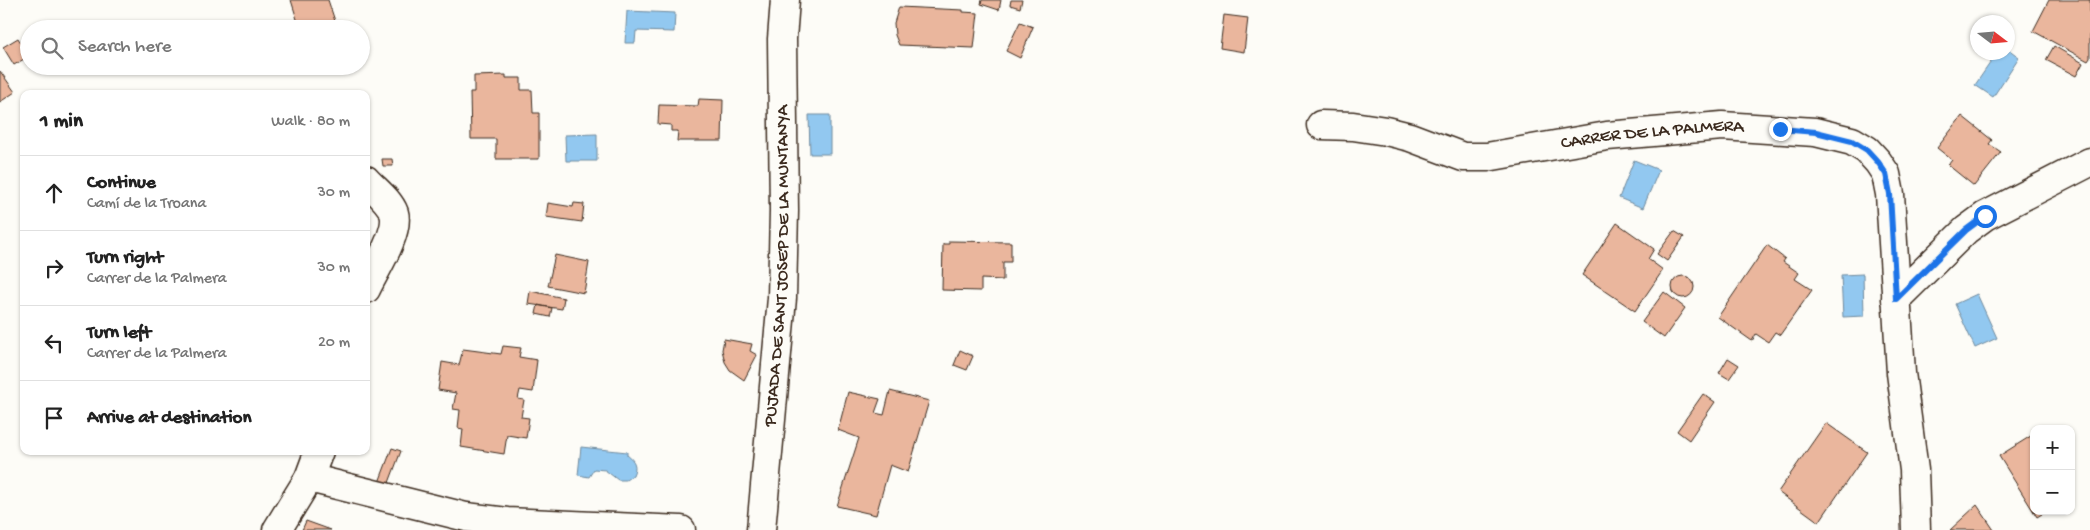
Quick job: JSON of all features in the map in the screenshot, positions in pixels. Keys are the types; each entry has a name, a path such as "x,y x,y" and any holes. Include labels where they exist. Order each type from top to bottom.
{"street":[{"name":"PUJADA DE SANT JOSEP DE LA MUNTANYA","path":"761,530 782,298 784,211 782,39 785,0"},
{"name":"CARRER DE LA PALMERA","path":"1321,125 1353,126 1386,131 1410,137 1463,158 1487,157 1607,136 1722,126 1816,132 1852,141 1867,150 1886,174 1890,194 1901,373 1914,470 1916,530"},
{"path":"1896,299 1966,230 1985,216 2090,162"},
{"path":"370,184 388,203 394,214 395,228 370,281"},
{"path":"277,530 309,478 318,455"},
{"path":"309,478 466,517 515,523 681,530"}],"water":[{"path":"627,11 675,13 674,32 636,31 635,43 625,43"},
{"path":"2015,54 2019,57 1993,97 1975,85 1992,60 2015,60"},
{"path":"809,115 830,115 830,154 810,154"},
{"path":"597,134 597,161 566,161 565,135"},
{"path":"1634,160 1659,170 1643,208 1619,198"},
{"path":"1863,274 1864,316 1843,317 1841,275"},
{"path":"1977,294 1997,338 1975,348 1955,304"},
{"path":"581,447 627,452 627,455 634,464 633,475 626,480 618,480 605,470 594,469 589,477 578,475"}],"building":[{"path":"291,0 328,0 335,20 297,20"},
{"path":"982,0 1001,0 999,10 981,4"},
{"path":"1011,0 1022,0 1020,8 1010,5"},
{"path":"2049,0 2090,0 2090,58 2088,61 2033,31"},
{"path":"899,7 963,10 963,12 978,13 974,48 899,45 895,35 894,23"},
{"path":"1224,15 1248,18 1244,52 1220,48"},
{"path":"1020,22 1033,27 1020,58 1006,51"},
{"path":"18,38 20,41 20,61 14,65 3,47"},
{"path":"2054,46 2083,63 2076,76 2046,60"},
{"path":"0,71 15,92 0,102"},
{"path":"506,75 506,78 521,78 521,90 532,90 533,113 539,113 539,159 496,159 496,139 471,139 470,92 474,92 474,76"},
{"path":"699,99 723,100 722,141 677,141 678,131 671,131 671,125 658,124 659,105 698,106"},
{"path":"1962,116 1992,140 1989,144 2001,152 1974,186 1948,165 1952,160 1937,148"},
{"path":"382,159 392,159 393,166 383,166"},
{"path":"548,203 573,207 574,203 584,204 582,222 546,217"},
{"path":"1617,223 1654,249 1648,259 1663,270 1635,311 1582,275"},
{"path":"1674,231 1684,237 1667,261 1657,254"},
{"path":"949,241 1011,242 1011,262 1003,262 1003,280 981,279 981,291 942,290 943,244 949,244"},
{"path":"1767,245 1785,259 1783,262 1799,273 1795,279 1812,290 1780,335 1775,332 1768,342 1756,334 1752,341 1718,317"},
{"path":"555,255 589,262 584,293 548,286"},
{"path":"1683,276 1691,279 1694,287 1691,295 1683,298 1675,295 1672,287 1675,279"},
{"path":"530,291 564,298 562,309 528,304"},
{"path":"1664,292 1685,308 1664,338 1642,322"},
{"path":"538,305 552,308 550,317 536,314"},
{"path":"724,339 752,344 750,351 757,355 744,380 730,370 725,362 722,350"},
{"path":"503,346 521,348 519,357 537,360 533,392 520,390 518,399 524,400 521,417 529,418 526,438 507,435 504,454 461,447 463,429 458,428 460,410 453,409 456,393 438,390 442,362 459,365 463,349 501,354"},
{"path":"960,350 973,356 967,370 954,365"},
{"path":"1728,358 1739,365 1729,379 1719,373"},
{"path":"890,391 929,401 908,472 890,465 876,515 837,506 859,438 838,430 848,392 880,399 875,413 884,415"},
{"path":"1703,394 1715,402 1689,440 1677,431"},
{"path":"1826,423 1867,452 1819,522 1778,492"},
{"path":"2030,437 2030,506 1999,456"},
{"path":"392,448 401,451 387,488 378,485"},
{"path":"1977,505 1994,530 1950,530"},
{"path":"306,521 331,530 302,530"}],"route":[{"path":"1780,129 1816,132 1852,141 1867,150 1878,162 1886,174 1890,194 1896,299 1966,230 1985,216"}]}
